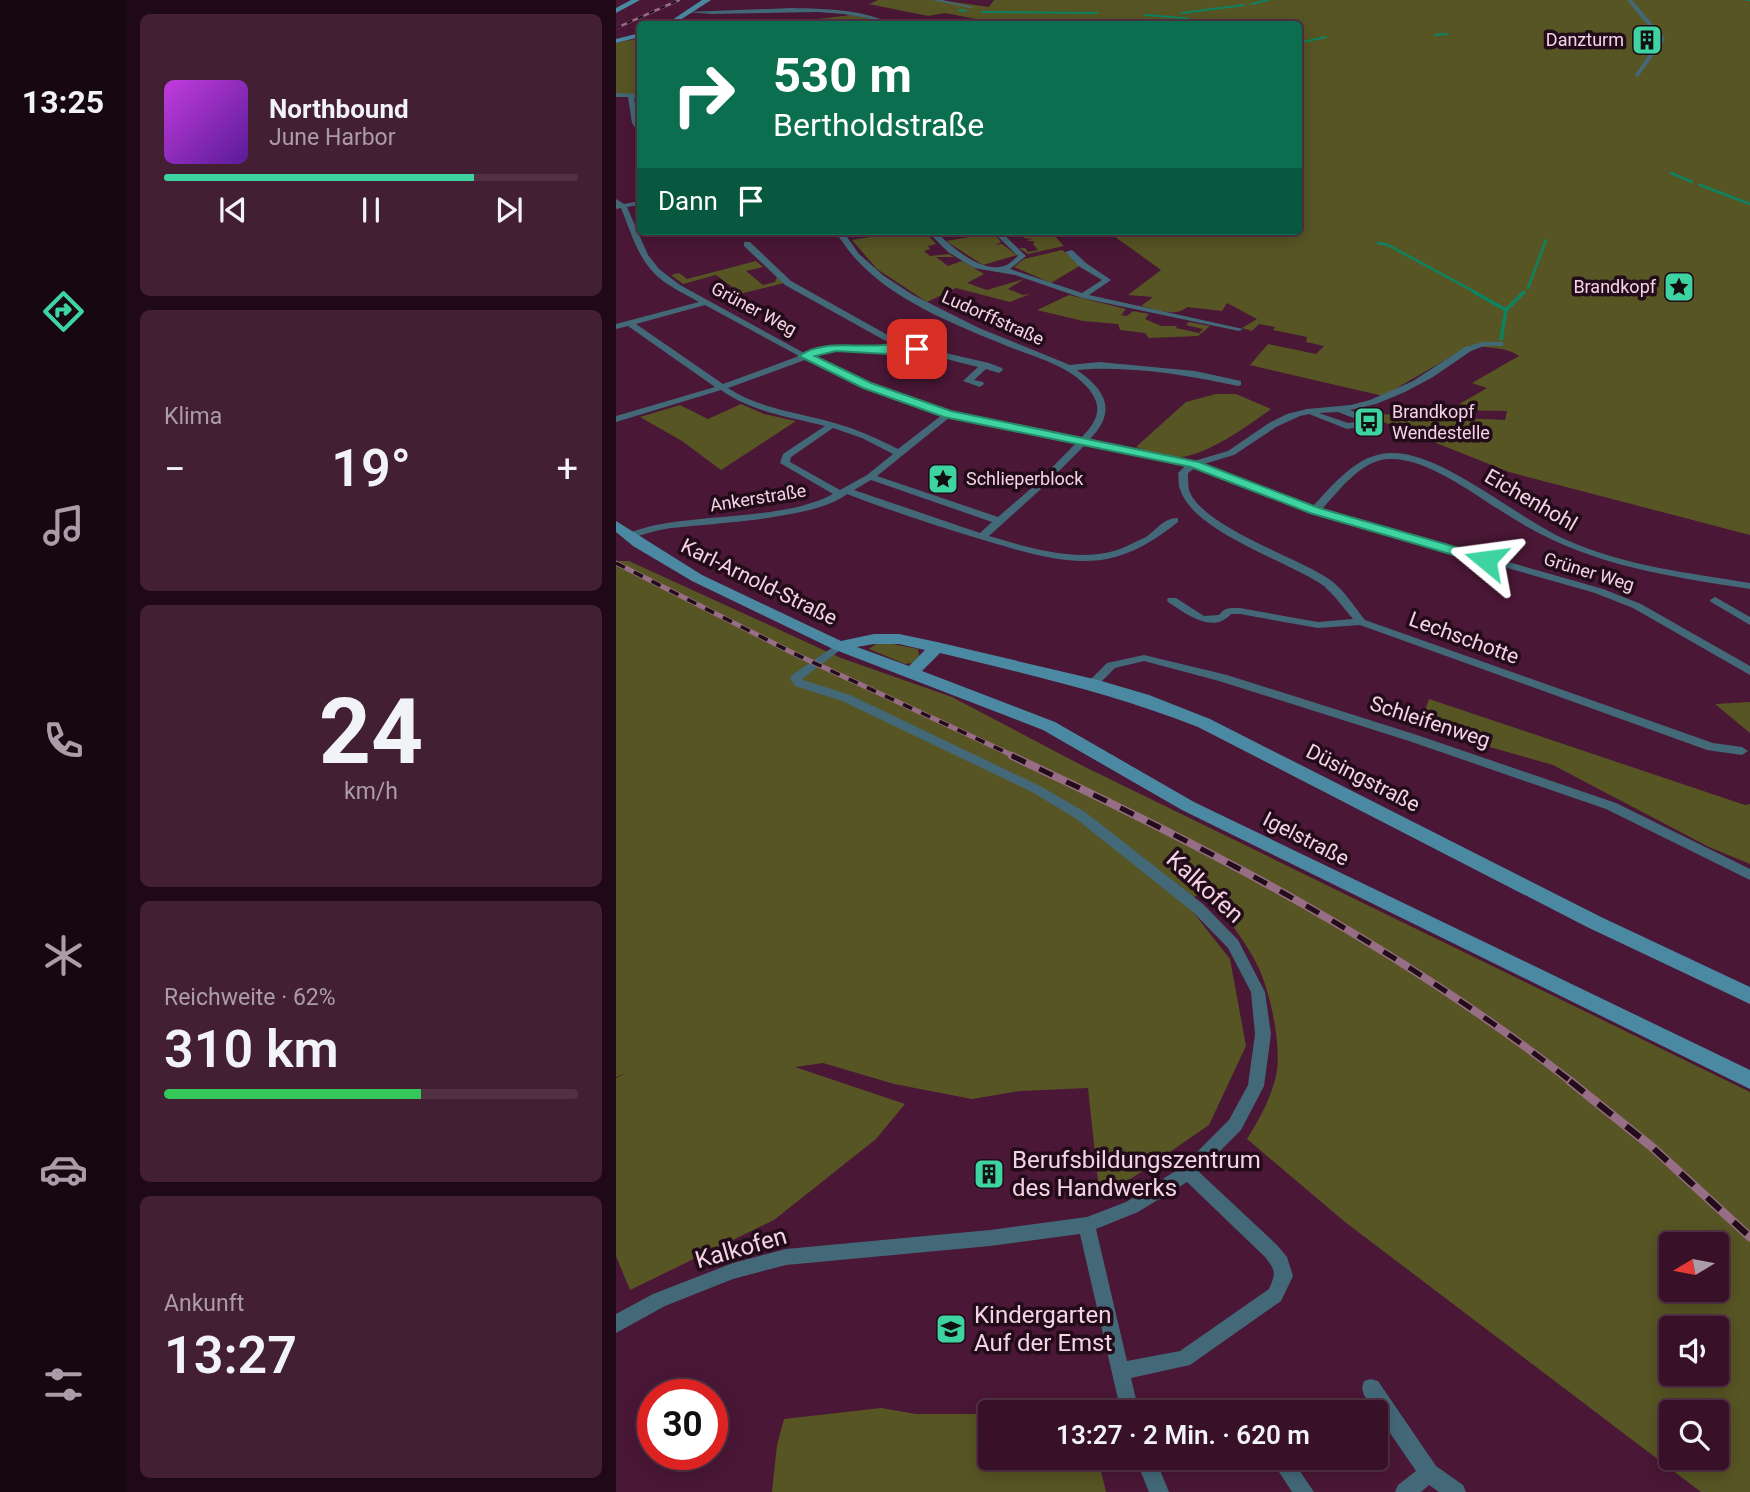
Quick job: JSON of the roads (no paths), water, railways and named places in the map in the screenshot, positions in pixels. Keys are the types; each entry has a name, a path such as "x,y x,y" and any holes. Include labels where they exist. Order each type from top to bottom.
{"main road":[{"path":"616,11 636,0"},
{"path":"676,21 707,0"},
{"path":"616,41 637,37"},
{"name":"Karl-Arnold-Straße","path":"616,525 628,536 697,578 839,646"},
{"name":"Düsingstraße","path":"839,646 874,639 899,639 1092,684 1143,699 1204,723 1594,922 1750,996"},
{"name":"Igelstraße","path":"839,646 1049,726 1188,806 1750,1080"},
{"path":"909,674 937,648"}],"street":[{"path":"934,0 970,5"},
{"path":"1629,0 1662,39 1638,75"},
{"path":"811,8 819,4"},
{"path":"689,12 811,8 855,14 879,21"},
{"path":"616,95 637,96"},
{"path":"631,97 637,126"},
{"path":"618,205 637,203"},
{"name":"Grüner Weg","path":"618,205 643,255 677,287 804,356 867,386 948,414 1195,464 1315,510 1615,597 1679,628 1750,671"},
{"name":"Ludorffstraße","path":"842,235 866,265 903,292 936,311 1069,368 1098,395 1101,421 1084,442 981,537"},
{"path":"935,235 951,250 977,266 1017,273 1082,296 1239,329"},
{"path":"999,270 1010,267 1022,256 1000,235"},
{"path":"747,244 788,283 898,345 999,370"},
{"path":"1069,252 1083,265 1107,280 1082,296"},
{"path":"616,327 705,303"},
{"path":"629,323 738,399 761,408 865,436 900,454"},
{"path":"1361,622 1344,598 1323,580 1242,538 1196,509 1185,495 1181,480 1185,468 1221,457 1246,444 1279,420 1341,410 1385,399 1468,349 1483,344 1500,344"},
{"path":"888,350 898,345"},
{"path":"616,419 723,387 804,356 836,348 888,350 905,355 917,349"},
{"path":"980,384 967,381 986,365"},
{"path":"1069,368 1099,365 1195,374 1238,383"},
{"path":"1310,413 1347,426 1362,424 1360,417 1341,410"},
{"name":"Ankerstraße","path":"628,536 666,526 797,510 844,493 870,477 948,414"},
{"path":"832,425 786,456 785,463 844,493 1039,554 1094,557 1142,544 1162,532 1174,520"},
{"name":"Eichenhohl","path":"1315,510 1368,461 1389,456 1413,459 1433,465 1484,493 1548,536 1567,545 1673,573 1750,586"},
{"path":"870,477 999,521"},
{"name":"Lechschotte","path":"1172,600 1202,619 1222,618 1228,611 1240,611 1318,625 1361,622 1711,747 1742,751"},
{"path":"1715,600 1750,622"},
{"name":"Karl-Arnold-Straße","path":"796,678 839,646"},
{"name":"Schleifenweg","path":"1092,684 1111,665 1144,658 1223,678 1376,726 1611,806 1750,875"},
{"name":"Kalkofen","path":"616,1324 659,1300 733,1271 786,1257 990,1238 1087,1225 1132,1207 1188,1172 1235,1125 1256,1086 1263,1034 1258,992 1233,944 1198,908 1080,815 969,755 846,698 799,683 796,678"},
{"path":"1121,1371 1184,1359 1275,1294 1284,1276 1281,1263 1271,1251 1188,1172"},
{"path":"1087,1225 1127,1400"},
{"path":"1371,1388 1429,1473 1456,1492"},
{"path":"1150,1470 1159,1492"},
{"path":"1288,1470 1304,1492"},
{"path":"1405,1492 1429,1473"}],"waterway":[{"path":"1252,4 1268,0"},
{"path":"1182,13 1244,5"},
{"path":"959,10 966,11"},
{"path":"982,12 1097,13"},
{"path":"1145,15 1194,21"},
{"path":"1435,35 1447,34"},
{"path":"1302,42 1326,37"},
{"path":"1671,173 1692,182"},
{"path":"1700,185 1750,204"},
{"path":"1528,288 1546,240"},
{"path":"1378,243 1388,245 1477,293"},
{"path":"1474,292 1506,310"},
{"path":"1506,310 1524,292"},
{"path":"1501,339 1506,310"}],"railway":[{"path":"616,28 679,0"},
{"path":"616,563 793,653 1016,757"},
{"path":"1012,756 1159,827 1302,903 1440,988 1573,1083"},
{"path":"1570,1081 1652,1147 1750,1237"}],"place":[{"name":"Danzturm","path":"1647,40"},
{"name":"Brandkopf","path":"1679,287"},
{"name":"Brandkopf Wendestelle","path":"1369,422"},
{"name":"Schlieperblock","path":"943,479"},
{"name":"Berufsbildungszentrum des Handwerks","path":"989,1174"},
{"name":"Kindergarten Auf der Emst","path":"951,1329"}]}
